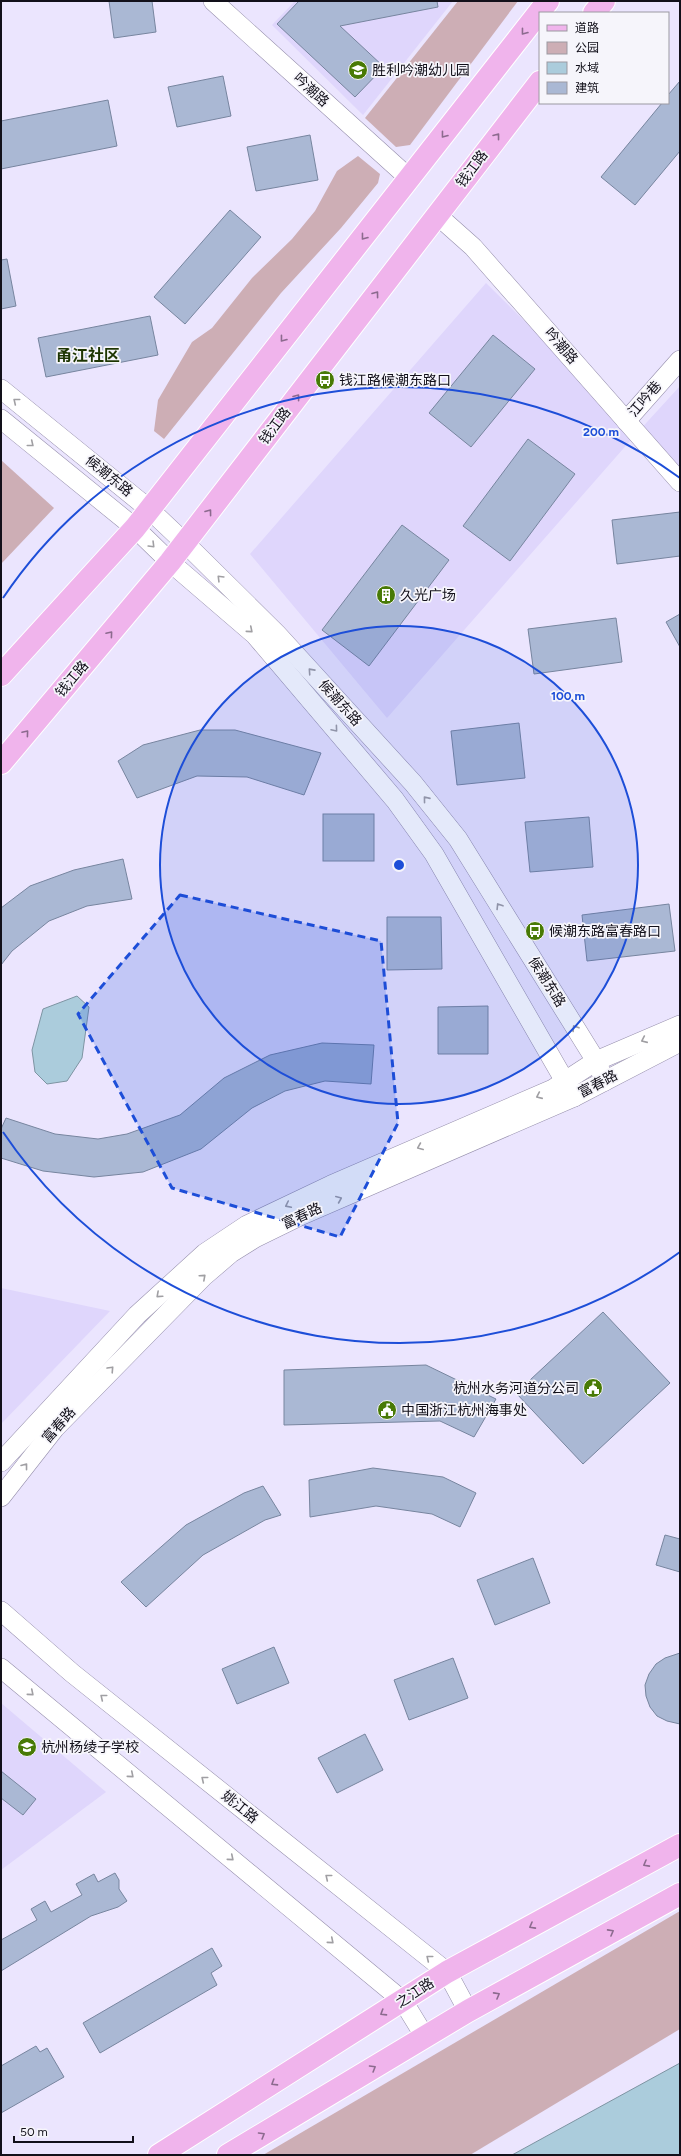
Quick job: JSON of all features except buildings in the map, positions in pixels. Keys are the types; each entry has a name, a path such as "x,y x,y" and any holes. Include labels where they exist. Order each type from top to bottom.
{"main road":[{"path":"539,12 548,1"},
{"path":"595,12 604,1"},
{"path":"1,676 135,528 539,13"},
{"name":"钱江路","path":"1,763 170,562 539,83"},
{"name":"之江路","path":"160,2155 447,1972 680,1845"},
{"path":"228,2155 468,2011 680,1894"}],"street":[{"name":"吟潮路","path":"213,1 410,179"},
{"name":"吟潮路","path":"437,215 473,247 680,482"},
{"name":"江吟巷","path":"626,421 680,360"},
{"name":"候潮东路","path":"1,389 149,509 185,542 276,633 413,784 458,839 596,1061 604,1081"},
{"name":"候潮东路","path":"1,419 135,528 170,562 256,635 395,800 434,854 569,1090"},
{"name":"富春路","path":"1,1497 55,1428 203,1277 231,1254 256,1238 302,1215 507,1128 569,1090 596,1061 680,1024"},
{"name":"富春路","path":"1,1462 137,1315 205,1253 247,1225 331,1185 554,1089 569,1090 604,1081 680,1042"},
{"name":"姚江路","path":"1,1611 72,1673 447,1972 468,2011"},
{"path":"1,1668 403,2001 425,2037"}],"highlighted area":[{"path":"180,895 381,941 398,1123 340,1237 172,1188 78,1014"}],"shaded area":[{"name":"胜利吟潮幼儿园","path":"295,1 453,1 363,115 272,25"},
{"name":"久光广场","path":"486,283 637,433 387,718 250,554"},
{"path":"680,386 680,473 637,433"},
{"path":"1,1288 110,1311 1,1424"},
{"name":"杭州杨绫子学校","path":"1,1703 106,1792 1,1870"}],"green space":[{"path":"458,1 518,1 410,145 396,147 365,118"},
{"path":"358,156 380,174 378,183 341,228 281,293 164,439 154,431 158,400 192,342 212,328 252,278 292,239 315,211 337,171"},
{"path":"1,460 54,508 1,564"},
{"path":"680,1911 680,2029 470,2155 263,2155"}],"water":[{"path":"77,996 89,1007 82,1058 67,1081 47,1084 35,1072 32,1050 43,1009"},
{"path":"680,2063 680,2155 512,2155"}],"place":[{"name":"胜利吟潮幼儿园","path":"358,70"},
{"name":"钱江路候潮东路口","path":"325,380"},
{"name":"久光广场","path":"386,595"},
{"name":"候潮东路富春路口","path":"535,931"},
{"name":"杭州水务河道分公司","path":"593,1388"},
{"name":"中国浙江杭州海事处","path":"387,1410"},
{"name":"杭州杨绫子学校","path":"27,1747"}],"district":[{"name":"甬江社区","path":"88,355"}]}
